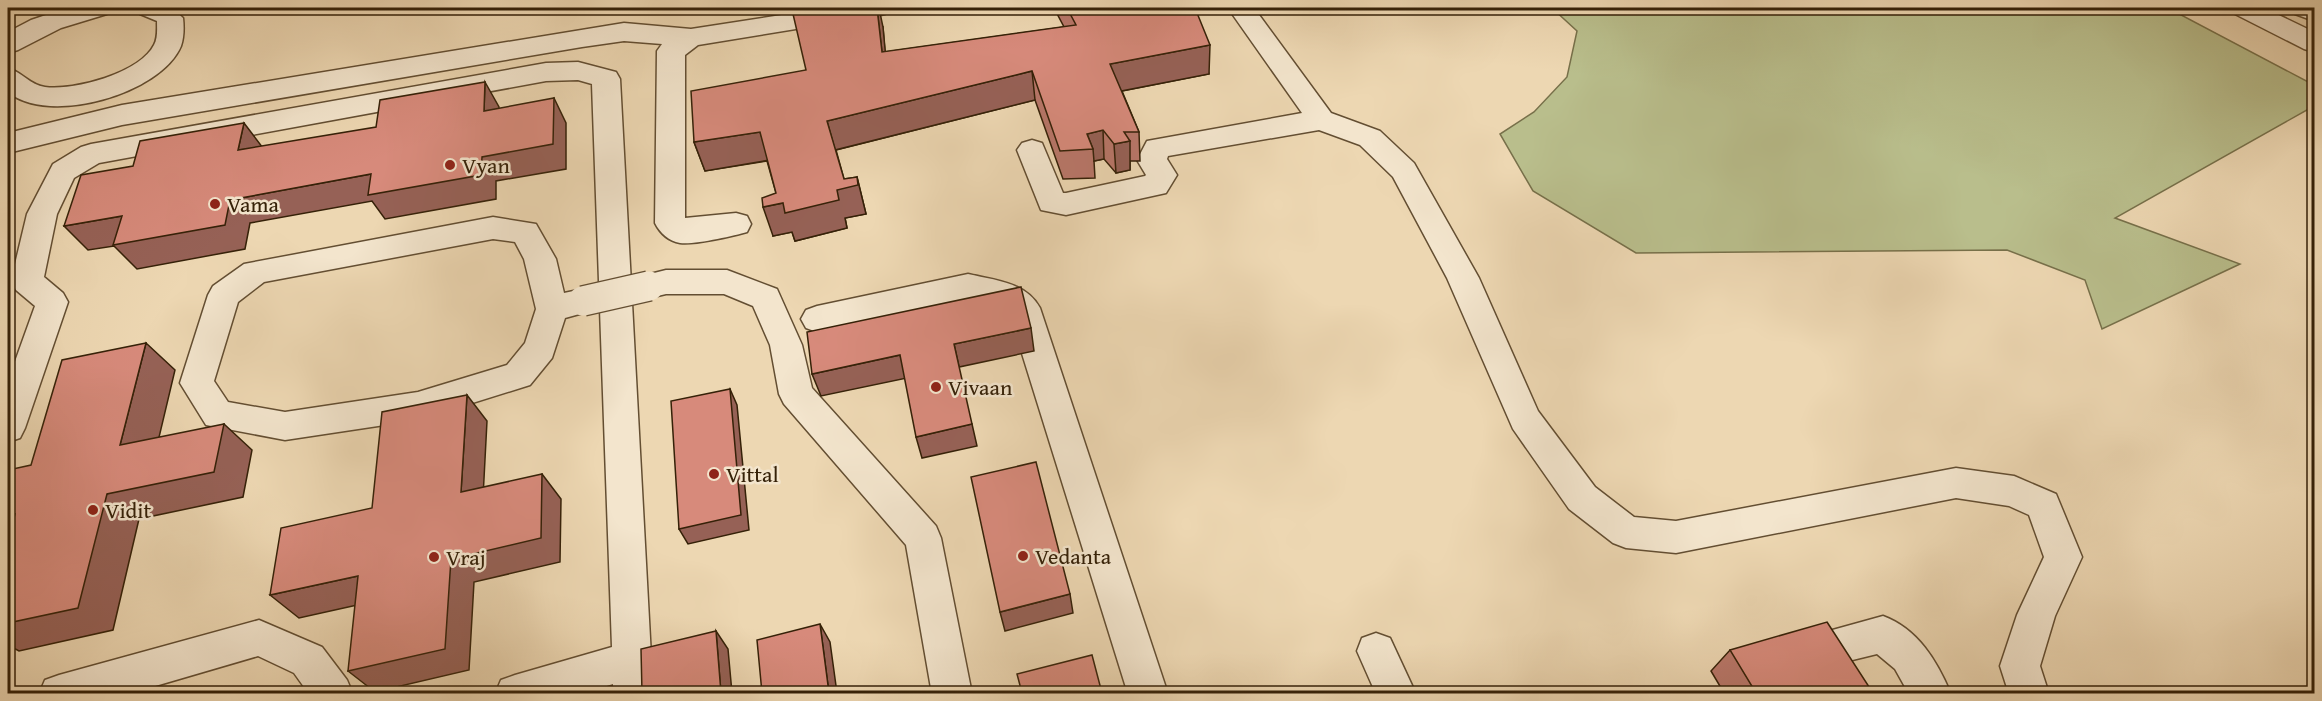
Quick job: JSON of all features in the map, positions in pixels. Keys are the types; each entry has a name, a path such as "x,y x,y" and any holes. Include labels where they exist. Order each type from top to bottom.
{"street":[{"path":"8,44 25,33 64,16 98,8"},
{"path":"8,77 30,93 67,98 113,86 141,73 164,53 171,34 170,18 155,8 149,8"},
{"path":"8,143 123,115 582,38 624,32 691,38 876,8"},
{"path":"1240,8 1321,120"},
{"path":"2244,8 2314,43"},
{"path":"2304,8 2314,13"},
{"path":"691,38 671,51 670,223 682,232 736,224"},
{"path":"8,428 52,302 27,281 42,214 63,171 92,154 546,72 578,71 606,79 633,677 515,693"},
{"path":"1032,150 1052,202 1066,204 1155,185 1162,175 1152,160 1157,148 1321,120 1370,138 1404,170 1463,278 1525,419 1582,498 1626,532 1676,537 1956,483 2014,491 2043,505 2063,557 2036,615 2020,666 2029,693"},
{"path":"568,305 525,232 493,228 255,272 224,294 197,383 218,415 285,426 418,406 518,375 540,349 568,305 666,282 727,282 766,298 786,345 796,394 923,538 952,693"},
{"path":"817,319 968,286 1007,295 1024,308 1148,693"},
{"path":"1832,647 1883,634 1909,656 1931,693"},
{"path":"59,693 258,638 308,660 333,693"},
{"path":"1376,651 1396,693"}],"green space":[{"path":"1552,8 2168,8 2314,85 2314,106 2115,218 2240,264 2102,329 2085,280 2007,250 1636,253 1533,191 1500,134 1534,112 1567,77 1577,31"}],"building":[{"path":"807,8 877,8 882,52 1076,25 1067,8 1195,8 1210,45 1110,64 1139,132 1124,132 1130,141 1114,144 1103,130 1087,134 1093,149 1060,151 1032,71 827,121 844,179 857,177 858,185 837,190 839,200 785,213 783,203 763,207 762,198 776,193 760,132 694,142 691,91 806,70 793,14 807,10"},
{"path":"485,82 484,111 554,98 553,144 482,157 481,175 368,195 371,174 230,200 225,225 113,245 122,216 64,226 81,175 133,166 140,141 244,123 238,150 376,127 380,100"},
{"name":"Vivaan","path":"1021,287 1031,328 954,344 972,424 916,437 900,355 812,374 807,332"},
{"path":"146,343 120,445 224,424 214,472 107,494 78,608 8,623 8,540 15,514 8,516 8,470 31,465 62,360"},
{"name":"Vittal","path":"730,389 741,515 679,529 671,401"},
{"name":"Vraj","path":"467,395 461,492 542,474 541,538 451,559 445,649 348,671 358,576 270,595 281,528 372,508 382,412"},
{"name":"Vedanta","path":"1036,462 1070,594 1000,612 971,477"},
{"path":"1827,622 1873,693 1756,693 1730,650"},
{"path":"820,624 829,693 762,693 757,640"},
{"path":"716,631 721,693 642,693 641,649"},
{"path":"1092,655 1102,693 1022,693 1017,674"},
{"path":"1947,687 1951,693 1924,693"}],"place":[{"name":"Vyan","path":"450,165"},
{"name":"Vama","path":"215,204"},
{"name":"Vivaan","path":"936,387"},
{"name":"Vittal","path":"714,474"},
{"name":"Vidit","path":"93,510"},
{"name":"Vedanta","path":"1023,556"},
{"name":"Vraj","path":"434,557"}]}
